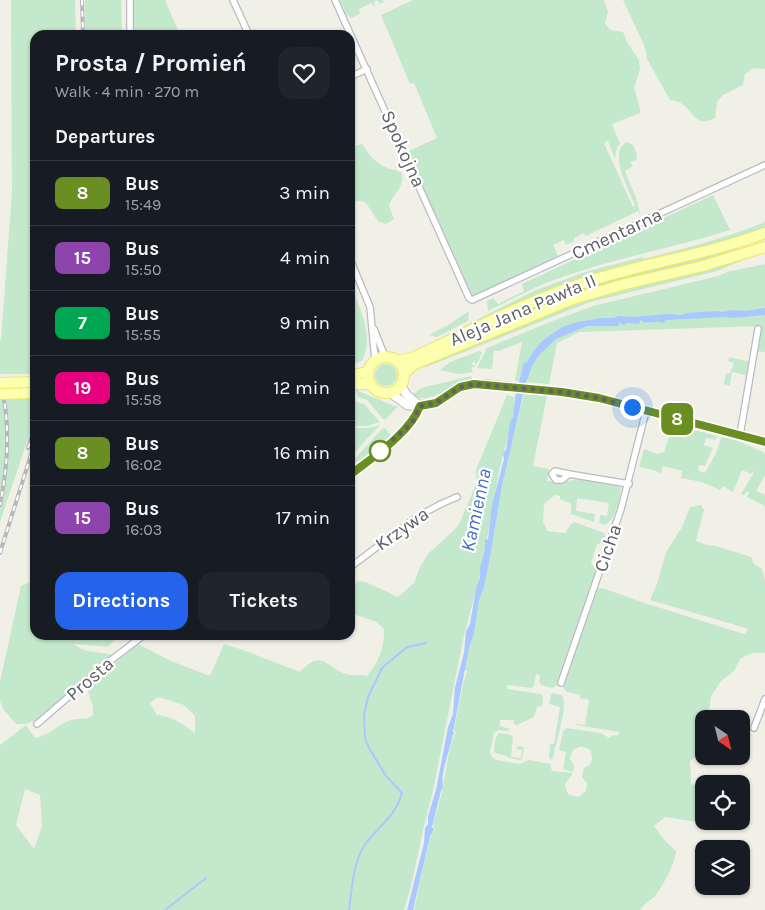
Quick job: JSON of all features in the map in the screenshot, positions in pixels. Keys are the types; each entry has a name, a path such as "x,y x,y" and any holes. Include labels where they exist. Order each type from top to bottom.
{"main road":[{"name":"Aleja Jana Pawła II","path":"398,361 412,358 567,288 619,272 703,253 765,233"},
{"name":"Aleja Jana Pawła II","path":"404,373 415,364 574,299 625,284 703,266 765,246"},
{"path":"385,357 398,361 404,373 401,385 389,392 377,390 370,384 367,372 375,360 385,357"},
{"path":"355,375 367,372"},
{"path":"0,383 30,382"},
{"path":"355,384 370,384"},
{"path":"0,394 30,393"}],"street":[{"path":"130,0 130,30"},
{"path":"233,0 247,30"},
{"name":"Spokojna","path":"335,0 349,30"},
{"name":"Spokojna","path":"355,44 470,299"},
{"path":"355,75 367,70"},
{"name":"Cmentarna","path":"470,299 477,300 765,165"},
{"path":"355,271 370,307 375,360"},
{"path":"372,322 385,357"},
{"path":"740,435 758,329"},
{"path":"401,385 406,394 420,406"},
{"path":"389,392 408,405 420,406 436,403 460,387 469,385 506,386 562,392 599,398 765,442"},
{"path":"355,471 407,428 415,418 420,406"},
{"name":"Cicha","path":"561,683 629,484 646,411"},
{"path":"569,474 629,484"},
{"name":"Krzywa","path":"355,563 410,520 440,503 457,497"},
{"name":"Prosta","path":"36,724 137,640"},
{"path":"754,728 765,699"}],"green space":[{"path":"11,0 75,0 76,30 30,30 30,374 0,374 0,340 12,192"},
{"path":"85,0 121,0 122,30 85,30"},
{"path":"133,0 165,0 178,30 133,30"},
{"path":"340,0 377,0 374,2 375,7 371,3 359,9 360,14 351,18 346,14"},
{"path":"377,0 383,0 384,2 380,4"},
{"path":"413,0 604,0 608,12 605,23 610,30 623,32 628,44 639,60 640,69 634,88 640,113 612,124 620,144 617,147 615,159 608,141 604,143 633,207 635,205 621,171 619,154 621,147 627,142 633,145 637,154 636,160 630,162 633,166 625,171 636,198 641,217 638,211 586,236 584,233 566,245 564,240 553,245 558,256 473,297 408,154 409,151 437,138 414,83 410,84 381,15"},
{"path":"623,0 765,0 765,69 753,68 745,74 743,85 723,95 717,102 715,118 701,121 694,117 683,105 670,100 647,59 645,47"},
{"path":"362,144 377,162 402,173 402,183 389,206 394,219 386,224 378,221 366,203 355,202 355,146"},
{"path":"713,195 730,230 568,275 537,287 488,311 487,301 493,298 498,304 524,291 522,284"},
{"path":"765,222 765,228 742,237 694,251 598,274 553,288 513,305 414,354 413,352 536,290 585,272 690,247"},
{"path":"749,244 705,261 621,280 573,295 417,360 509,317 574,291 607,280 708,256"},
{"path":"765,251 717,271 590,302 426,367 421,366 579,302 726,264"},
{"path":"765,264 765,352 757,351 761,326 579,332 557,343 549,384 515,381 522,342 499,351 494,351 492,369 477,368 487,348 593,306"},
{"path":"355,296 361,310 367,336 367,344 362,361 355,363"},
{"path":"469,311 468,321 437,337 429,335 448,325"},
{"path":"479,351 482,353 476,365 474,361 471,364 476,366 471,368 473,372 459,374 440,370 450,362"},
{"path":"729,357 750,362 746,375 732,372 730,386 724,384 726,373 730,373 734,363 728,361"},
{"path":"382,364 390,364 397,371 397,379 390,386 382,386 375,379 375,371"},
{"path":"471,376 472,379 457,384 434,396 419,398 412,395 421,388"},
{"path":"356,390 398,406 386,419 383,419 367,400 358,397"},
{"path":"524,394 547,396 533,466 549,469 547,481 580,479 621,487 615,513 605,525 599,523 600,515 607,516 609,503 577,498 576,511 595,514 594,522 571,514 571,504 560,499 560,496 555,495 544,504 543,521 547,531 565,533 574,522 604,533 607,542 597,544 591,563 598,570 557,685 552,688 541,685 539,682 540,675 536,674 532,688 507,685 507,689 541,694 543,698 542,706 537,707 534,717 517,725 514,724 514,720 500,720 500,726 510,729 508,731 499,730 494,733 490,752 496,760 520,764 529,760 550,764 552,771 573,773 565,784 569,795 579,797 586,791 587,783 582,777 584,768 592,761 592,756 590,750 581,746 573,750 570,758 574,766 573,772 563,769 566,752 559,750 563,732 566,728 601,733 609,738 613,735 618,736 619,732 576,725 585,725 589,700 580,698 580,695 567,692 563,688 597,589 602,588 744,634 749,629 650,600 657,584 666,552 682,527 690,507 701,505 704,510 696,541 751,557 754,564 762,569 765,580 765,653 752,653 740,659 734,671 721,681 711,696 709,710 695,710 695,757 690,761 691,783 695,786 695,822 665,817 654,826 666,842 676,851 668,875 658,892 640,910 414,910 426,855 435,829 433,825 450,750 456,733 454,730 467,671 463,669 507,460"},
{"path":"507,395 514,397 514,411 499,472 482,567 463,640 433,791 404,910 0,910 0,745 26,725 35,738 43,736 65,722 86,719 93,715 88,685 138,644 171,661 210,676 224,644 300,672 314,661 320,661 350,675 367,676 380,654 384,629 377,622 355,615 355,584 358,581 366,582 398,597 414,583 420,567 428,554 459,524 477,482 476,470","holes":["158,697 184,705 195,716 195,734 177,721 157,715 150,703","25,789 40,795 42,826 34,849 16,825"]},
{"path":"0,399 30,399 30,433 0,522"},
{"path":"355,401 364,404 380,422 368,426 355,426"},
{"path":"380,425 355,452 355,428 368,428"},
{"path":"672,427 683,427 717,436 716,440 706,438 704,445 713,448 705,466 699,465 698,468 699,471 705,473 717,451 721,437 738,441 765,453 765,475 756,491 765,495 765,506 747,497 749,492 747,491 744,495 741,494 753,474 753,470 751,474 742,470 733,492 723,486 720,490 702,482 681,478 682,471 663,466 661,474 654,470 639,467 644,449 657,454 664,452"},
{"path":"383,428 391,435 365,458 355,462 355,459"},
{"path":"30,582 30,640 114,640 108,647 74,644 87,651 113,655 36,720 26,724 16,724 3,709 0,701 0,682 21,586"},
{"path":"551,694 562,695 564,707 551,760 549,758 550,744 554,744 560,707 549,704"},
{"path":"499,733 513,737 511,757 521,758 522,750 516,749 518,746 524,747 522,759 509,758 495,753 496,737"}],"water":[{"path":"765,308 765,315 666,320 663,323 643,322 640,320 639,324 628,323 623,325 620,322 618,326 587,326 556,339 539,355 532,366 526,382 502,485 489,563 469,648 453,732 455,734 453,734 444,768 443,788 432,827 434,829 430,837 413,910 407,910 424,843 425,828 428,824 428,816 436,790 448,727 453,714 455,687 464,653 466,631 470,624 485,549 485,540 488,539 492,505 504,459 503,453 506,450 515,397 524,363 527,362 542,341 562,327 577,322 619,316 681,315 686,313 746,311"}],"waterway":[{"path":"349,910 358,858 366,843 391,815 402,793 386,776 365,738 364,715 368,697 382,668 407,647 426,643"},
{"path":"165,910 206,878"}],"railway":[{"path":"82,0 83,30"},
{"path":"0,382 7,428 5,474 0,505"},
{"path":"28,448 30,442"},
{"path":"0,553 30,458"}],"bus line":[{"name":"8","path":"355,471 412,423 420,406 436,403 460,387 474,384 562,392 599,398 765,442"}],"route":[{"path":"380,451 412,423 420,406 436,403 460,387 474,384 562,392 599,398 632,407"}],"water label":[{"name":"Kamienna","path":"476,510"}]}
